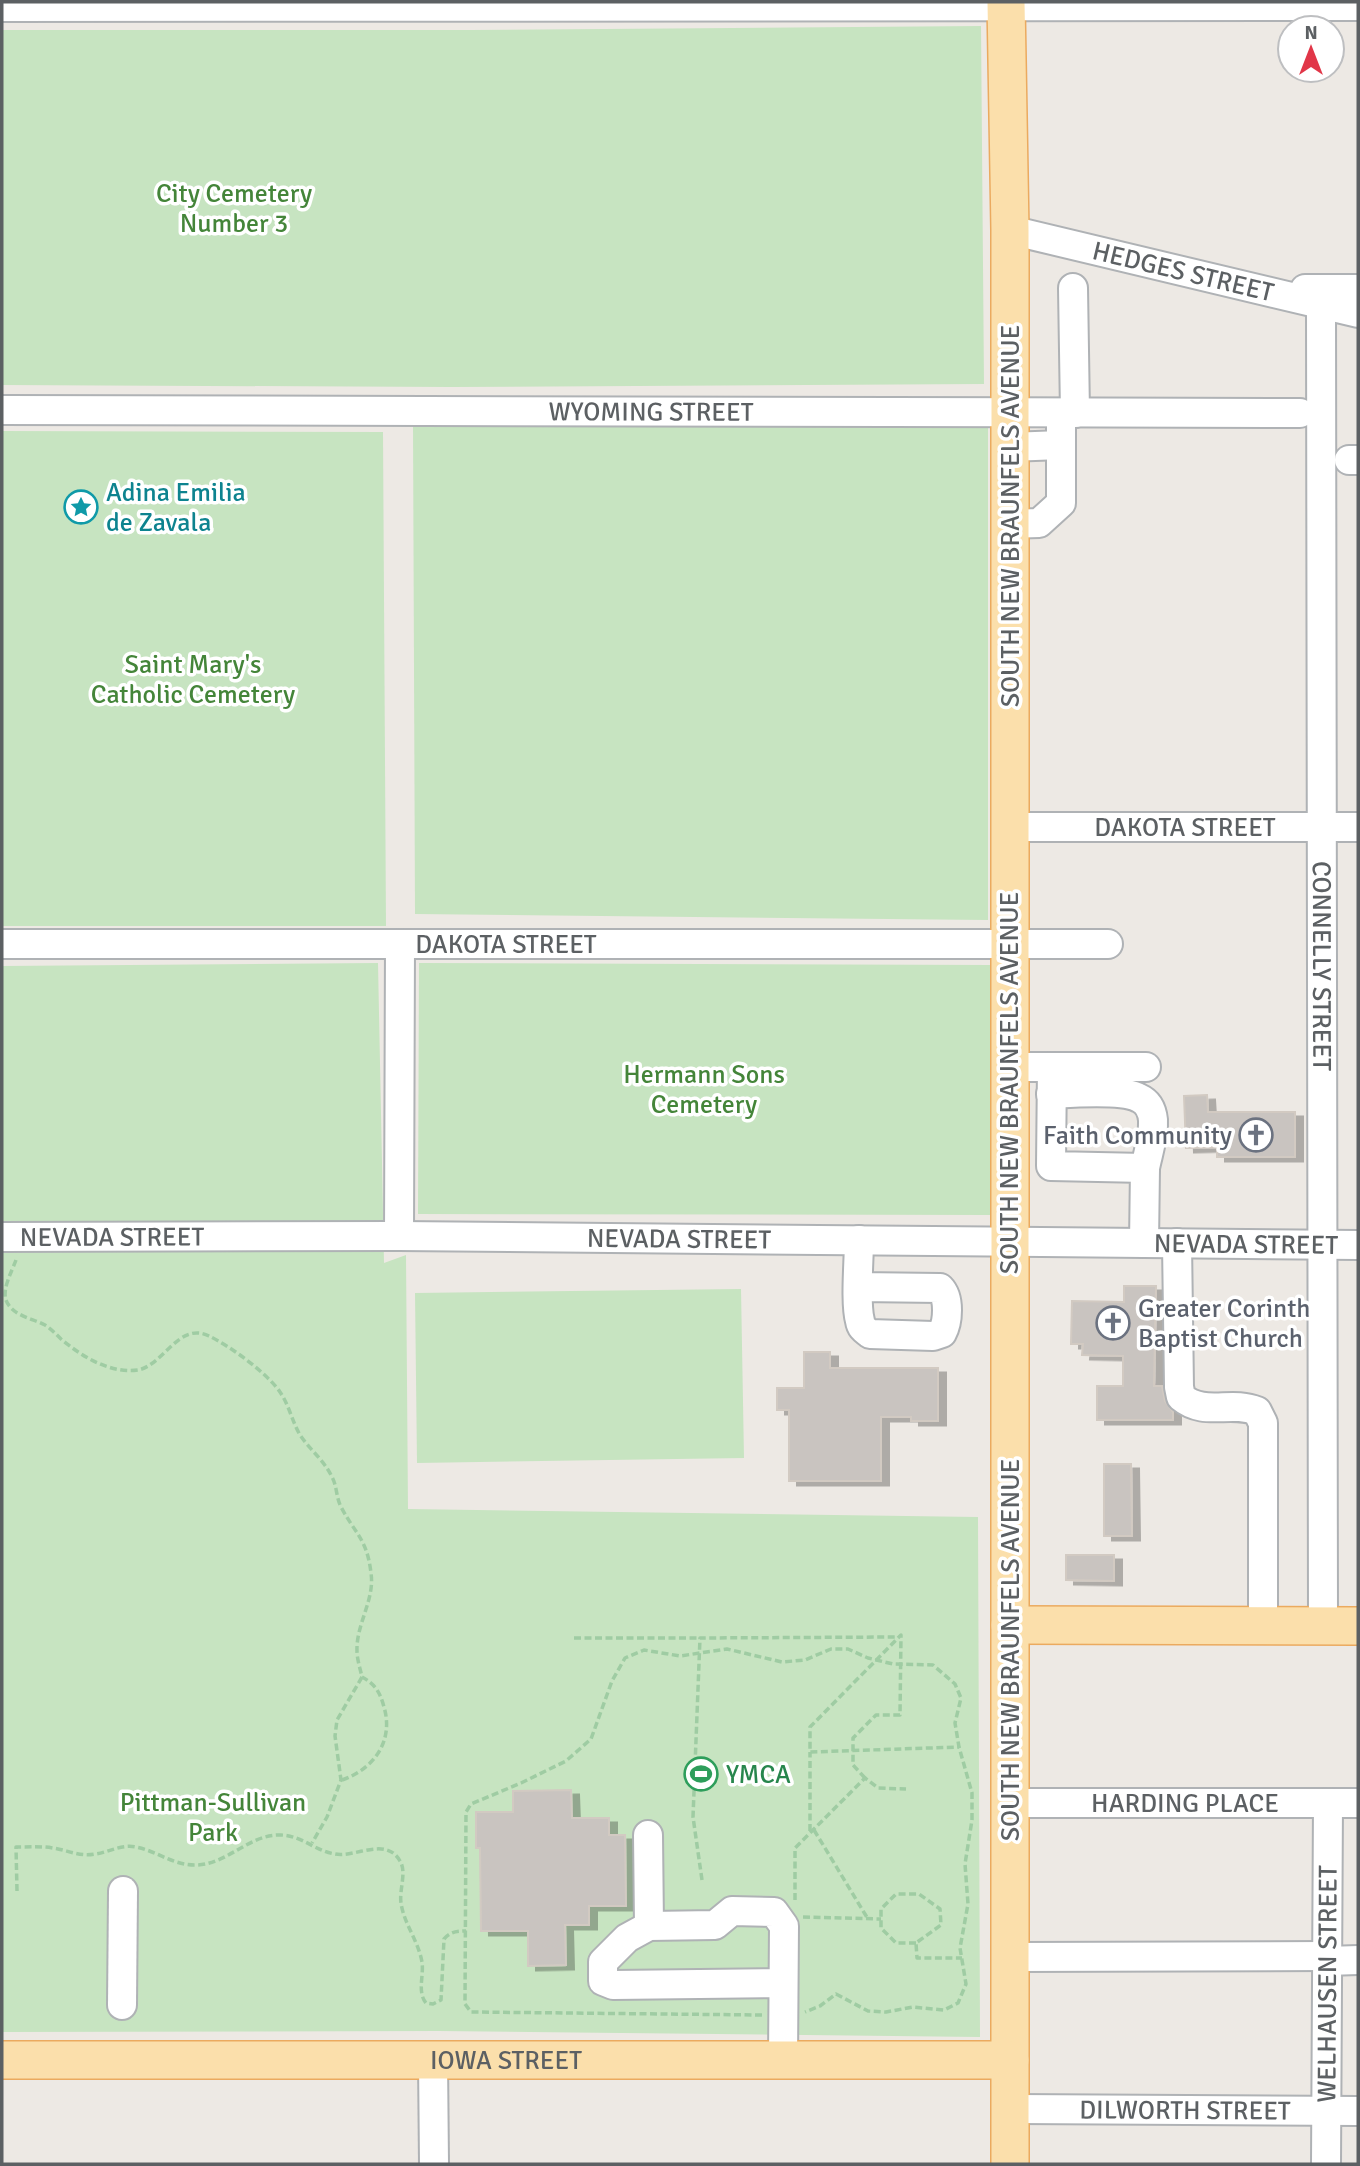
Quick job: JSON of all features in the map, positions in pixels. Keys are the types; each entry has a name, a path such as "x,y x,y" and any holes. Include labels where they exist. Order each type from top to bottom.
{"main road":[{"name":"SOUTH NEW BRAUNFELS AVENUE","path":"1006,4 1010,230 1010,2164"},
{"path":"1010,1625 1341,1626"},
{"name":"IOWA STREET","path":"2,2060 1010,2060"}],"street":[{"path":"2,7 1006,4 1358,6"},
{"name":"HEDGES STREET","path":"1010,230 1358,313"},
{"path":"1010,524 1039,523 1061,503 1061,445 1068,413 1073,288"},
{"path":"1253,289 1358,289"},
{"name":"CONNELLY STREET","path":"1321,304 1322,1245 1341,1626"},
{"name":"WYOMING STREET","path":"2,410 1010,430 1068,413 1300,413"},
{"path":"1010,430 1061,445"},
{"name":"DAKOTA STREET","path":"1010,827 1358,827"},
{"name":"DAKOTA STREET","path":"2,944 1108,944"},
{"path":"399,1236 400,944"},
{"path":"1009,1067 1085,1093 1139,1097 1150,1106 1153,1120 1144,1168 1144,1243"},
{"path":"1052,1080 1146,1067"},
{"path":"1052,1080 1051,1166 1144,1168"},
{"name":"NEVADA STREET","path":"9,1237 399,1236 1358,1245"},
{"path":"859,1240 859,1287"},
{"path":"1186,1244 1179,1387 1181,1397 1196,1408 1247,1407 1260,1414 1263,1423 1263,1626"},
{"name":"HARDING PLACE","path":"1010,1803 1358,1803"},
{"name":"WELHAUSEN STREET","path":"1326,2164 1328,1803"},
{"path":"648,1835 649,1926"},
{"path":"122,2005 123,1891"},
{"path":"783,1983 613,1985 603,1981 603,1962 627,1938 649,1926 715,1925 732,1911 774,1912 784,1926 783,2060"},
{"path":"1010,1956 1358,1960"},
{"path":"433,2060 434,2164"},
{"name":"DILWORTH STREET","path":"1010,2109 1358,2111"}],"path":[{"path":"9,1237 16,1259 6,1287 5,1299 16,1312 49,1327 89,1359 111,1368 137,1370 151,1366 180,1338 197,1333 209,1336 279,1390 299,1433 334,1480 340,1506 364,1541 369,1555 371,1588 357,1651 362,1677 337,1720 335,1736 341,1780 327,1817 312,1843"},
{"path":"574,1638 901,1635 900,1715 876,1715 853,1738 853,1765 878,1788 906,1789"},
{"path":"868,1919 812,1831 810,1727 898,1637"},
{"path":"700,1638 693,1817 702,1880"},
{"path":"769,2015 471,2012 465,2004 466,1812 471,1804 566,1760 591,1739 612,1681 625,1658 644,1650 680,1656 727,1649 782,1662 805,1660 831,1649 848,1649 876,1660 933,1665 955,1684 961,1698 956,1723 958,1747 972,1793 972,1820 965,1864 968,1904 960,1948 966,1984 958,2003 944,2010 912,2007 886,2012 868,2011 836,1994 820,2006 796,2015"},
{"path":"341,1780 363,1771 383,1748 387,1716 378,1691 362,1677"},
{"path":"810,1752 958,1747"},
{"path":"795,1905 795,1848 865,1778"},
{"path":"17,1891 16,1847 41,1846 73,1854 95,1854 133,1846 172,1861 196,1865 218,1860 244,1845 272,1835 293,1836 336,1855 385,1850 400,1860 401,1908 419,1951 423,1970 421,1993 426,2003 433,2004 441,2000 444,1940 455,1931 466,1931"},
{"path":"896,1894 919,1894 940,1909 941,1925 916,1943 896,1943 881,1928 881,1909 896,1894"},
{"path":"795,1917 881,1919"},
{"path":"916,1943 917,1958 962,1958"}],"green space":[{"name":"City Cemetery Number 3","path":"981,26 984,384 451,387 2,385 2,30"},
{"path":"988,424 988,920 415,914 413,425"},
{"name":"Saint Mary's Catholic Cemetery","path":"2,431 383,432 386,926 2,926"},
{"name":"Pittman-Sullivan Park","path":"378,963 384,1263 406,1255 408,1509 978,1517 980,2037 438,2031 2,2032 2,966"},
{"name":"Hermann Sons Cemetery","path":"419,963 991,965 990,1215 418,1214"},
{"path":"741,1289 744,1458 417,1463 415,1293"}],"building":[{"name":"Faith Community","path":"1207,1095 1208,1112 1295,1112 1295,1157 1217,1157 1217,1147 1186,1148 1184,1096"},
{"name":"Greater Corinth Baptist Church","path":"1124,1286 1156,1286 1154,1386 1162,1386 1165,1401 1173,1412 1173,1420 1097,1420 1097,1386 1123,1386 1123,1356 1082,1355 1083,1344 1071,1344 1072,1301 1124,1302"},
{"path":"804,1352 830,1352 830,1368 938,1368 938,1421 911,1421 911,1417 881,1417 881,1481 789,1481 789,1410 777,1410 777,1388 804,1388"},
{"path":"1104,1464 1131,1464 1132,1536 1104,1536"},
{"path":"1066,1555 1114,1555 1114,1581 1066,1580"},
{"path":"571,1790 572,1818 609,1818 609,1835 625,1835 626,1906 589,1906 589,1925 565,1925 566,1965 528,1966 528,1931 481,1931 480,1848 476,1848 476,1812 513,1812 513,1791"}],"place":[{"name":"Adina Emilia de Zavala","path":"81,507"},
{"name":"Faith Community","path":"1256,1135"},
{"name":"Greater Corinth Baptist Church","path":"1113,1323"},
{"name":"YMCA","path":"701,1774"}]}
